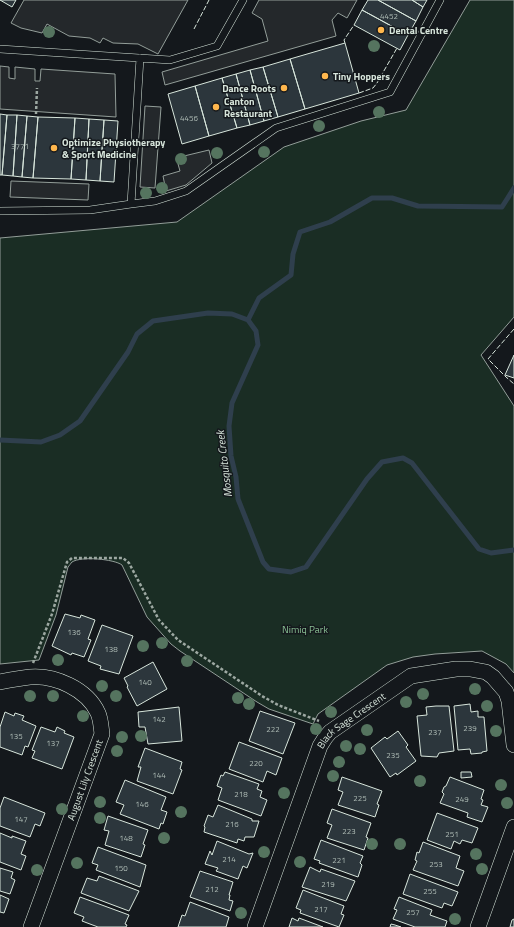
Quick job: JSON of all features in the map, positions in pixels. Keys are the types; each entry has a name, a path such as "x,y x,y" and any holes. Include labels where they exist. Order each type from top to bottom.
{"street":[{"name":"Black Sage Crescent","path":"254,927 320,746 330,732 397,685 411,676 450,670 470,669 486,672 500,684 509,701 514,745"},
{"name":"August Lily Crescent","path":"0,682 30,677 47,678 59,681 71,686 86,698 97,712 101,723 102,734 31,927"},
{"path":"478,927 514,827"}],"lane":[{"path":"0,49 170,60 217,46 243,0"},
{"path":"0,211 90,210 154,201 186,191 276,128 390,92 440,0"},
{"path":"131,204 140,58"}],"path":[{"path":"36,114 37,88"},
{"path":"26,664 33,663 52,614 67,562 72,558 123,558 129,563 159,620 178,640 262,696 278,705 322,722"}],"green space":[{"name":"Nimiq Park","path":"470,0 514,0 514,317 481,355 514,406 514,673 506,664 482,651 413,657 387,665 318,714 313,724 269,709 180,651 171,644 147,617 122,565 112,561 97,559 76,560 68,567 56,615 39,660 0,664 0,238 177,222 284,147 361,121 406,110"}],"shaded area":[{"path":"24,0 188,0 158,54 138,44 113,43 103,38 100,43 90,38 69,36 47,24 42,33 21,28 11,23"},
{"path":"259,0 357,0 347,18 338,13 332,20 336,36 165,85 162,72 268,41 262,19 252,13"},
{"path":"0,66 9,67 9,78 15,79 15,67 35,69 35,81 40,81 41,69 115,74 116,117 0,109"},
{"path":"145,106 161,107 155,188 140,187"},
{"path":"209,150 212,163 186,185 166,191 163,176 180,171 178,164 185,161 184,156"},
{"path":"11,181 89,184 88,200 10,197"}],"building":[{"path":"0,0 16,0 12,7"},
{"path":"368,0 378,0 416,21 408,35 362,10"},
{"path":"378,0 412,0 423,7 416,21"},
{"path":"412,0 427,0 423,7"},
{"name":"Dental Centre","path":"362,10 408,35 400,50 354,25"},
{"name":"Tiny Hoppers","path":"345,43 359,93 305,109 290,59"},
{"name":"Dance Roots","path":"290,59 305,109 278,117 263,67"},
{"path":"263,67 278,117 264,121 250,70"},
{"path":"250,70 264,121 250,125 236,74"},
{"path":"236,74 250,125 237,128 222,78"},
{"name":"Canton Restaurant","path":"222,78 237,128 209,136 195,86"},
{"path":"195,86 209,136 182,144 168,94"},
{"path":"0,114 7,115 2,175 0,175"},
{"path":"7,115 17,115 13,176 2,175"},
{"path":"17,115 27,116 22,177 13,176"},
{"path":"27,116 38,117 33,178 22,177"},
{"name":"Optimize Physiotherapy & Sport Medicine","path":"38,117 75,118 71,179 33,178"},
{"path":"75,118 89,119 86,180 71,179"},
{"path":"89,119 104,120 100,181 86,180"},
{"path":"104,120 118,121 114,182 100,181"},
{"path":"514,355 514,378 505,375"},
{"path":"65,614 80,618 81,615 95,620 88,639 91,640 84,657 72,653 71,655 52,646"},
{"path":"102,625 133,636 119,674 100,669 101,666 88,661"},
{"path":"153,662 167,689 137,706 124,678"},
{"path":"470,704 471,712 478,711 478,717 484,717 487,751 482,753 471,754 470,749 458,750 454,706"},
{"path":"449,706 454,751 439,753 437,757 421,756 417,716 427,715 426,707"},
{"path":"179,707 182,741 148,744 145,727 139,727 138,712"},
{"path":"260,711 295,723 283,754 249,741"},
{"path":"5,712 14,716 15,713 24,716 22,720 36,726 28,747 25,746 22,755 0,747 0,727"},
{"path":"41,727 55,732 57,727 65,731 64,733 74,737 62,769 32,758 35,751 32,750"},
{"path":"398,731 408,745 406,747 416,761 397,775 396,773 390,777 371,748 385,737 387,739"},
{"path":"239,742 282,758 276,775 267,771 263,782 229,769"},
{"path":"145,748 182,762 180,769 182,770 173,794 137,781 141,767 138,767"},
{"path":"225,772 259,784 257,789 262,791 260,797 267,800 261,816 218,800 222,788 217,786 221,775 223,776"},
{"path":"461,772 471,772 472,777 461,778"},
{"path":"342,777 382,791 377,804 379,805 375,817 338,805 343,792 338,790"},
{"path":"450,777 484,790 481,805 488,807 482,822 467,817 468,813 440,803 444,794 442,792"},
{"path":"125,780 166,797 161,810 167,812 163,824 161,823 159,829 120,814 124,805 116,802"},
{"path":"4,797 45,813 40,826 35,824 30,837 0,826 0,808"},
{"path":"218,805 252,819 252,821 259,821 254,837 245,837 244,841 238,839 237,843 204,832 204,826 208,815 213,817"},
{"path":"332,809 371,823 366,837 368,838 364,850 327,838 332,825 327,823"},
{"path":"437,813 478,828 472,843 462,840 460,844 454,841 451,849 427,840"},
{"path":"108,816 148,830 143,844 145,845 141,857 105,845 109,831 104,830"},
{"path":"0,833 12,838 12,836 26,841 21,854 26,856 21,870 0,862"},
{"path":"321,840 363,856 360,863 362,865 358,877 319,863 320,861 314,859"},
{"path":"217,841 249,854 253,853 247,868 243,866 238,879 216,871 218,868 205,864 210,851 212,855"},
{"path":"423,842 460,856 456,868 464,871 458,886 413,870 417,861 415,860 417,852 419,853"},
{"path":"98,847 146,865 140,887 96,870 98,865 92,863"},
{"path":"310,867 320,872 321,869 355,881 346,901 302,887"},
{"path":"0,868 13,872 11,878 15,880 10,894 0,891"},
{"path":"200,871 233,882 229,895 229,900 233,901 230,911 190,897"},
{"path":"410,874 458,892 452,906 444,903 442,908 403,894"},
{"path":"99,876 139,891 129,911 81,893 87,878 97,881"},
{"path":"303,890 344,906 341,914 344,915 339,927 300,913 301,910 296,908"},
{"path":"0,895 9,899 4,913 0,912"},
{"path":"80,897 129,915 125,924 127,925 126,927 98,927 82,921 84,917 74,913"},
{"path":"399,897 432,910 430,915 447,921 445,927 415,927 393,919 397,910 394,909"},
{"path":"190,902 229,917 226,927 178,927 182,915 185,916"},
{"path":"292,918 298,921 299,918 323,927 289,927"},
{"path":"514,919 514,927 510,927 512,920"},
{"path":"391,924 395,925 401,927 390,927"}],"waterway":[{"path":"248,320 259,298 291,275 293,254 300,232 330,222 372,198 392,198 418,206 502,207 514,188"},
{"name":"Mosquito Creek","path":"0,440 41,442 60,435 80,421 128,352 137,334 153,321 208,313 232,314 248,320 256,331 258,345 232,403 229,426 231,456 236,477 238,499 263,562 269,569 291,572 306,567 367,479 382,462 403,458 412,463 479,549 491,553 514,550"}],"fence":[{"path":"194,29 209,0"},
{"path":"345,43 344,40 354,25"},
{"path":"359,93 373,88 397,48"},
{"path":"514,329 488,359 514,384"}],"place":[{"name":"Dental Centre","path":"381,30"},
{"name":"Tiny Hoppers","path":"325,76"},
{"name":"Dance Roots","path":"284,88"},
{"name":"Canton Restaurant","path":"216,107"},
{"name":"Optimize Physiotherapy & Sport Medicine","path":"54,148"}]}
